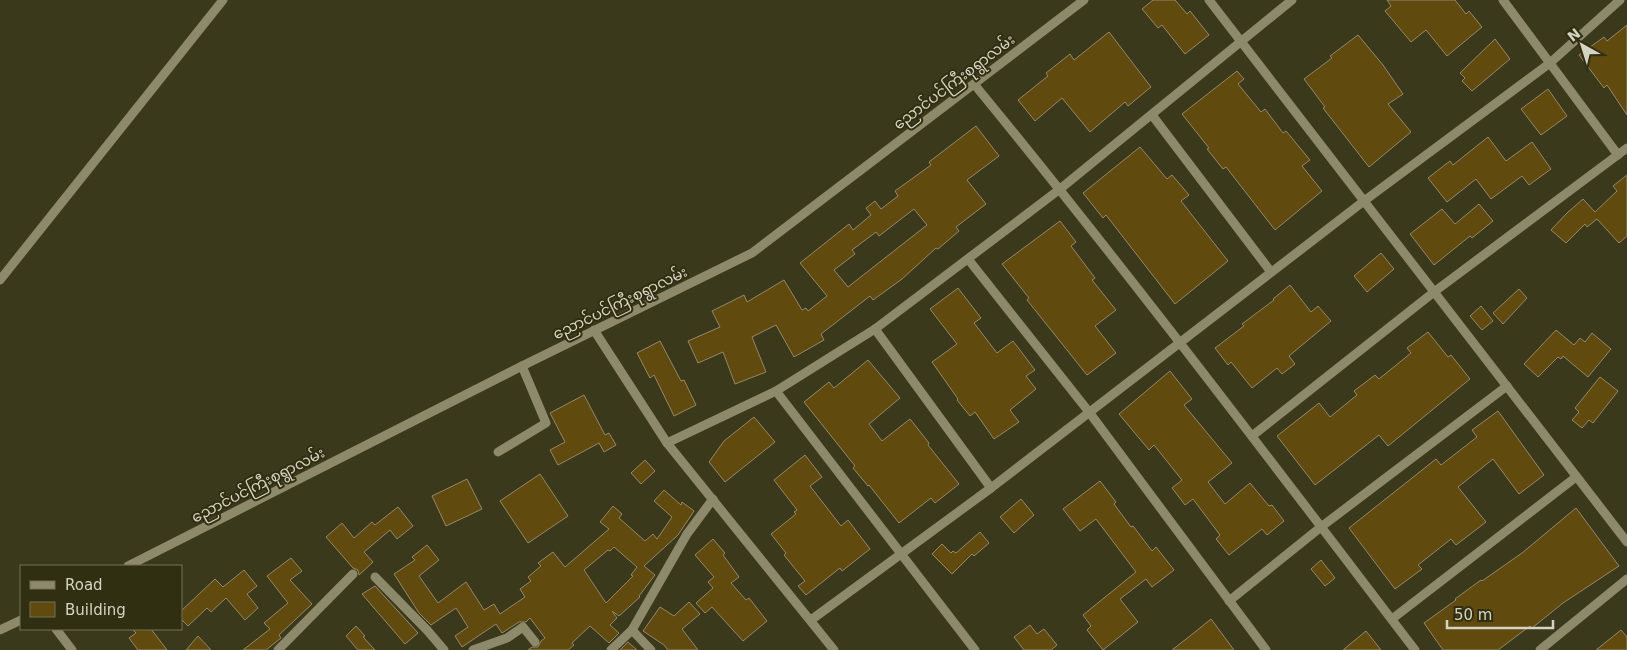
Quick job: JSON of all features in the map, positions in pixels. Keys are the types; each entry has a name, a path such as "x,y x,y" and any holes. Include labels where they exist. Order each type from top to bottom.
{"street":[{"path":"0,280 223,0"},
{"name":"ညောင်ပင်ကြီးစုရွာလမ်း","path":"130,565 522,366 752,253 1084,0"},
{"path":"1209,0 1627,542"},
{"path":"667,443 776,391 875,330 1060,189 1292,0"},
{"path":"1503,0 1618,155"},
{"path":"811,620 991,488 1364,201 1550,63 1620,0"},
{"path":"974,84 1060,189 1180,342 1415,650"},
{"path":"1152,115 1271,272"},
{"path":"1252,436 1434,292 1627,148"},
{"path":"968,259 1089,412 1266,650"},
{"path":"594,330 667,443 834,650"},
{"path":"875,330 991,488"},
{"path":"498,452 546,423 522,366"},
{"path":"1229,601 1321,527 1507,386"},
{"path":"776,391 975,650"},
{"path":"1392,620 1576,476"},
{"path":"612,650 632,630 687,534 713,499"},
{"path":"278,650 353,574"},
{"path":"375,577 428,630 444,650"},
{"path":"1540,650 1627,579"},
{"path":"0,630 20,620"},
{"path":"473,650 507,638 523,627 535,642"},
{"path":"57,630 72,650"},
{"path":"632,630 651,650"}],"building":[{"path":"1153,0 1175,0 1187,14 1190,11 1209,35 1185,54 1162,25 1158,28 1142,9"},
{"path":"1387,0 1455,0 1466,14 1469,11 1482,27 1447,56 1426,30 1411,42 1385,11 1391,6"},
{"path":"1627,25 1627,115 1607,85 1604,88 1579,55 1604,37 1607,41"},
{"path":"1109,32 1151,87 1128,106 1125,102 1090,132 1062,98 1035,121 1018,100 1048,76 1046,73 1070,54 1074,60"},
{"path":"1358,35 1383,65 1403,94 1388,104 1411,132 1369,167 1323,108 1325,107 1304,79"},
{"path":"1495,39 1510,59 1472,91 1462,81 1465,78 1460,73"},
{"path":"1237,71 1244,79 1238,84 1261,112 1265,109 1283,133 1286,131 1310,160 1302,166 1322,191 1275,230 1226,167 1223,169 1182,114"},
{"path":"1548,89 1567,116 1541,135 1521,109"},
{"path":"976,126 999,156 967,180 986,204 956,227 959,231 938,249 936,248 902,279 873,300 870,296 821,334 824,340 794,357 776,325 752,337 766,372 735,384 723,352 698,363 688,341 720,327 712,311 744,295 747,302 784,280 802,310 806,308 808,311 827,296 800,263 849,224 853,230 871,215 866,208 875,201 881,209 898,196 895,191 931,165 929,162","holes":["914,209 927,225 848,287 834,270 855,254 852,250 876,232 879,236"]},
{"path":"1488,137 1506,161 1532,142 1551,169 1529,185 1522,176 1491,199 1476,179 1447,202 1428,178 1450,161 1453,165"},
{"path":"1140,147 1167,179 1172,175 1189,195 1181,201 1228,261 1175,304 1106,215 1103,218 1083,193"},
{"path":"1627,175 1627,236 1619,243 1597,219 1587,227 1585,224 1566,243 1551,230 1583,199 1595,212 1617,191 1613,186"},
{"path":"1479,204 1493,221 1472,238 1470,236 1434,265 1410,234 1442,209 1455,224"},
{"path":"1060,221 1076,242 1071,246 1095,278 1092,280 1116,310 1095,326 1116,353 1087,375 1027,300 1029,298 1002,264"},
{"path":"1381,253 1394,269 1367,292 1354,276"},
{"path":"1290,285 1311,312 1318,306 1331,321 1289,356 1295,364 1282,374 1277,368 1252,388 1231,362 1228,365 1215,348 1244,326 1242,324 1274,300"},
{"path":"958,288 981,318 974,323 997,353 1013,341 1035,370 1026,376 1036,389 1010,410 1019,422 994,439 975,412 970,416 957,400 932,362 957,344 930,309"},
{"path":"1519,289 1527,298 1503,324 1493,313"},
{"path":"1481,306 1493,321 1482,330 1470,316"},
{"path":"1556,330 1574,345 1580,338 1585,342 1592,333 1611,349 1588,377 1563,356 1561,359 1558,357 1538,377 1524,364"},
{"path":"1428,332 1448,357 1451,355 1470,379 1388,446 1379,435 1315,485 1277,436 1319,403 1330,417 1357,395 1354,391 1375,375 1379,379 1411,353 1407,348"},
{"path":"660,341 681,381 684,380 696,405 674,416 654,375 650,378 637,353"},
{"path":"868,360 900,398 869,424 882,441 910,419 959,484 935,503 931,498 899,523 853,468 855,466 804,402 829,382 834,388"},
{"path":"1170,371 1192,399 1184,405 1232,463 1208,482 1225,504 1250,483 1269,506 1272,505 1284,521 1267,535 1262,529 1229,555 1216,539 1220,535 1193,499 1185,505 1172,488 1182,480 1154,445 1149,450 1119,414"},
{"path":"1600,377 1618,391 1593,423 1589,420 1582,428 1572,420 1579,412 1575,408"},
{"path":"584,395 605,435 609,433 616,445 604,452 599,443 558,465 550,450 565,442 550,413"},
{"path":"1498,411 1544,475 1519,494 1493,459 1458,487 1486,522 1456,545 1451,539 1418,565 1422,569 1395,589 1349,528 1436,459 1441,465 1477,437 1472,430"},
{"path":"754,417 775,442 725,482 709,462 724,441"},
{"path":"805,455 822,477 810,486 841,526 848,520 870,549 842,571 840,568 806,595 798,586 805,581 784,555 786,553 771,534 796,514 794,512 797,510 774,480"},
{"path":"645,460 655,471 641,484 631,473"},
{"path":"540,474 568,516 528,543 500,501"},
{"path":"467,479 482,509 446,526 432,496"},
{"path":"1100,481 1116,502 1114,504 1131,527 1133,526 1152,551 1156,547 1174,570 1152,587 1146,579 1120,599 1138,622 1103,650 1087,630 1091,626 1083,615 1136,572 1096,519 1080,531 1063,509"},
{"path":"664,490 681,505 682,502 694,511 678,535 644,566 655,575 640,597 619,616 612,611 617,618 610,625 619,633 609,643 590,626 572,643 574,645 568,650 528,650 532,647 538,647 545,638 530,618 526,622 519,622 502,633 496,624 462,647 455,636 468,627 456,608 431,625 419,613 394,574 415,560 412,557 427,545 439,560 419,576 438,603 466,582 484,610 494,604 500,614 525,597 520,589 531,581 528,577 541,566 538,563 553,552 565,567 609,529 600,522 613,506 622,514 619,518 645,541 653,534 657,539 672,517 654,501","holes":["614,547 637,567 631,575 633,576 606,603 584,570"]},
{"path":"1021,499 1034,515 1014,533 1000,517"},
{"path":"398,507 413,526 397,539 390,530 364,552 373,562 359,575 358,570 353,568 326,537 342,523 354,538 372,522 375,525"},
{"path":"1576,508 1619,566 1563,603 1532,628 1530,626 1498,650 1443,650 1424,623 1481,580 1522,553"},
{"path":"980,532 989,543 974,556 972,554 952,574 932,554 942,544 951,553 953,551 956,553"},
{"path":"713,539 725,553 723,555 739,577 731,583 746,600 749,598 767,621 743,641 712,607 705,613 696,603 713,588 708,582 714,577 695,555"},
{"path":"291,558 302,571 290,580 312,604 279,635 281,638 266,650 243,650 270,629 264,623 288,603 267,576"},
{"path":"1321,560 1335,578 1325,586 1311,569"},
{"path":"244,570 257,586 247,594 258,608 245,620 226,598 211,612 207,608 188,626 182,620 182,610 215,579 223,587"},
{"path":"375,586 418,633 405,644 362,594"},
{"path":"689,602 700,614 682,629 698,650 668,650 664,645 643,631 660,607 674,616"},
{"path":"1211,619 1234,650 1172,650 1190,636"},
{"path":"1030,625 1037,634 1044,629 1057,645 1051,650 1024,650 1014,637"},
{"path":"356,626 375,650 358,650 346,636"},
{"path":"133,630 152,630 167,650 138,650 129,638 136,633"},
{"path":"1621,630 1627,637 1627,650 1596,650"},
{"path":"1366,631 1381,650 1343,650"},
{"path":"198,636 211,650 186,650"},
{"path":"628,642 637,650 620,650"}]}
